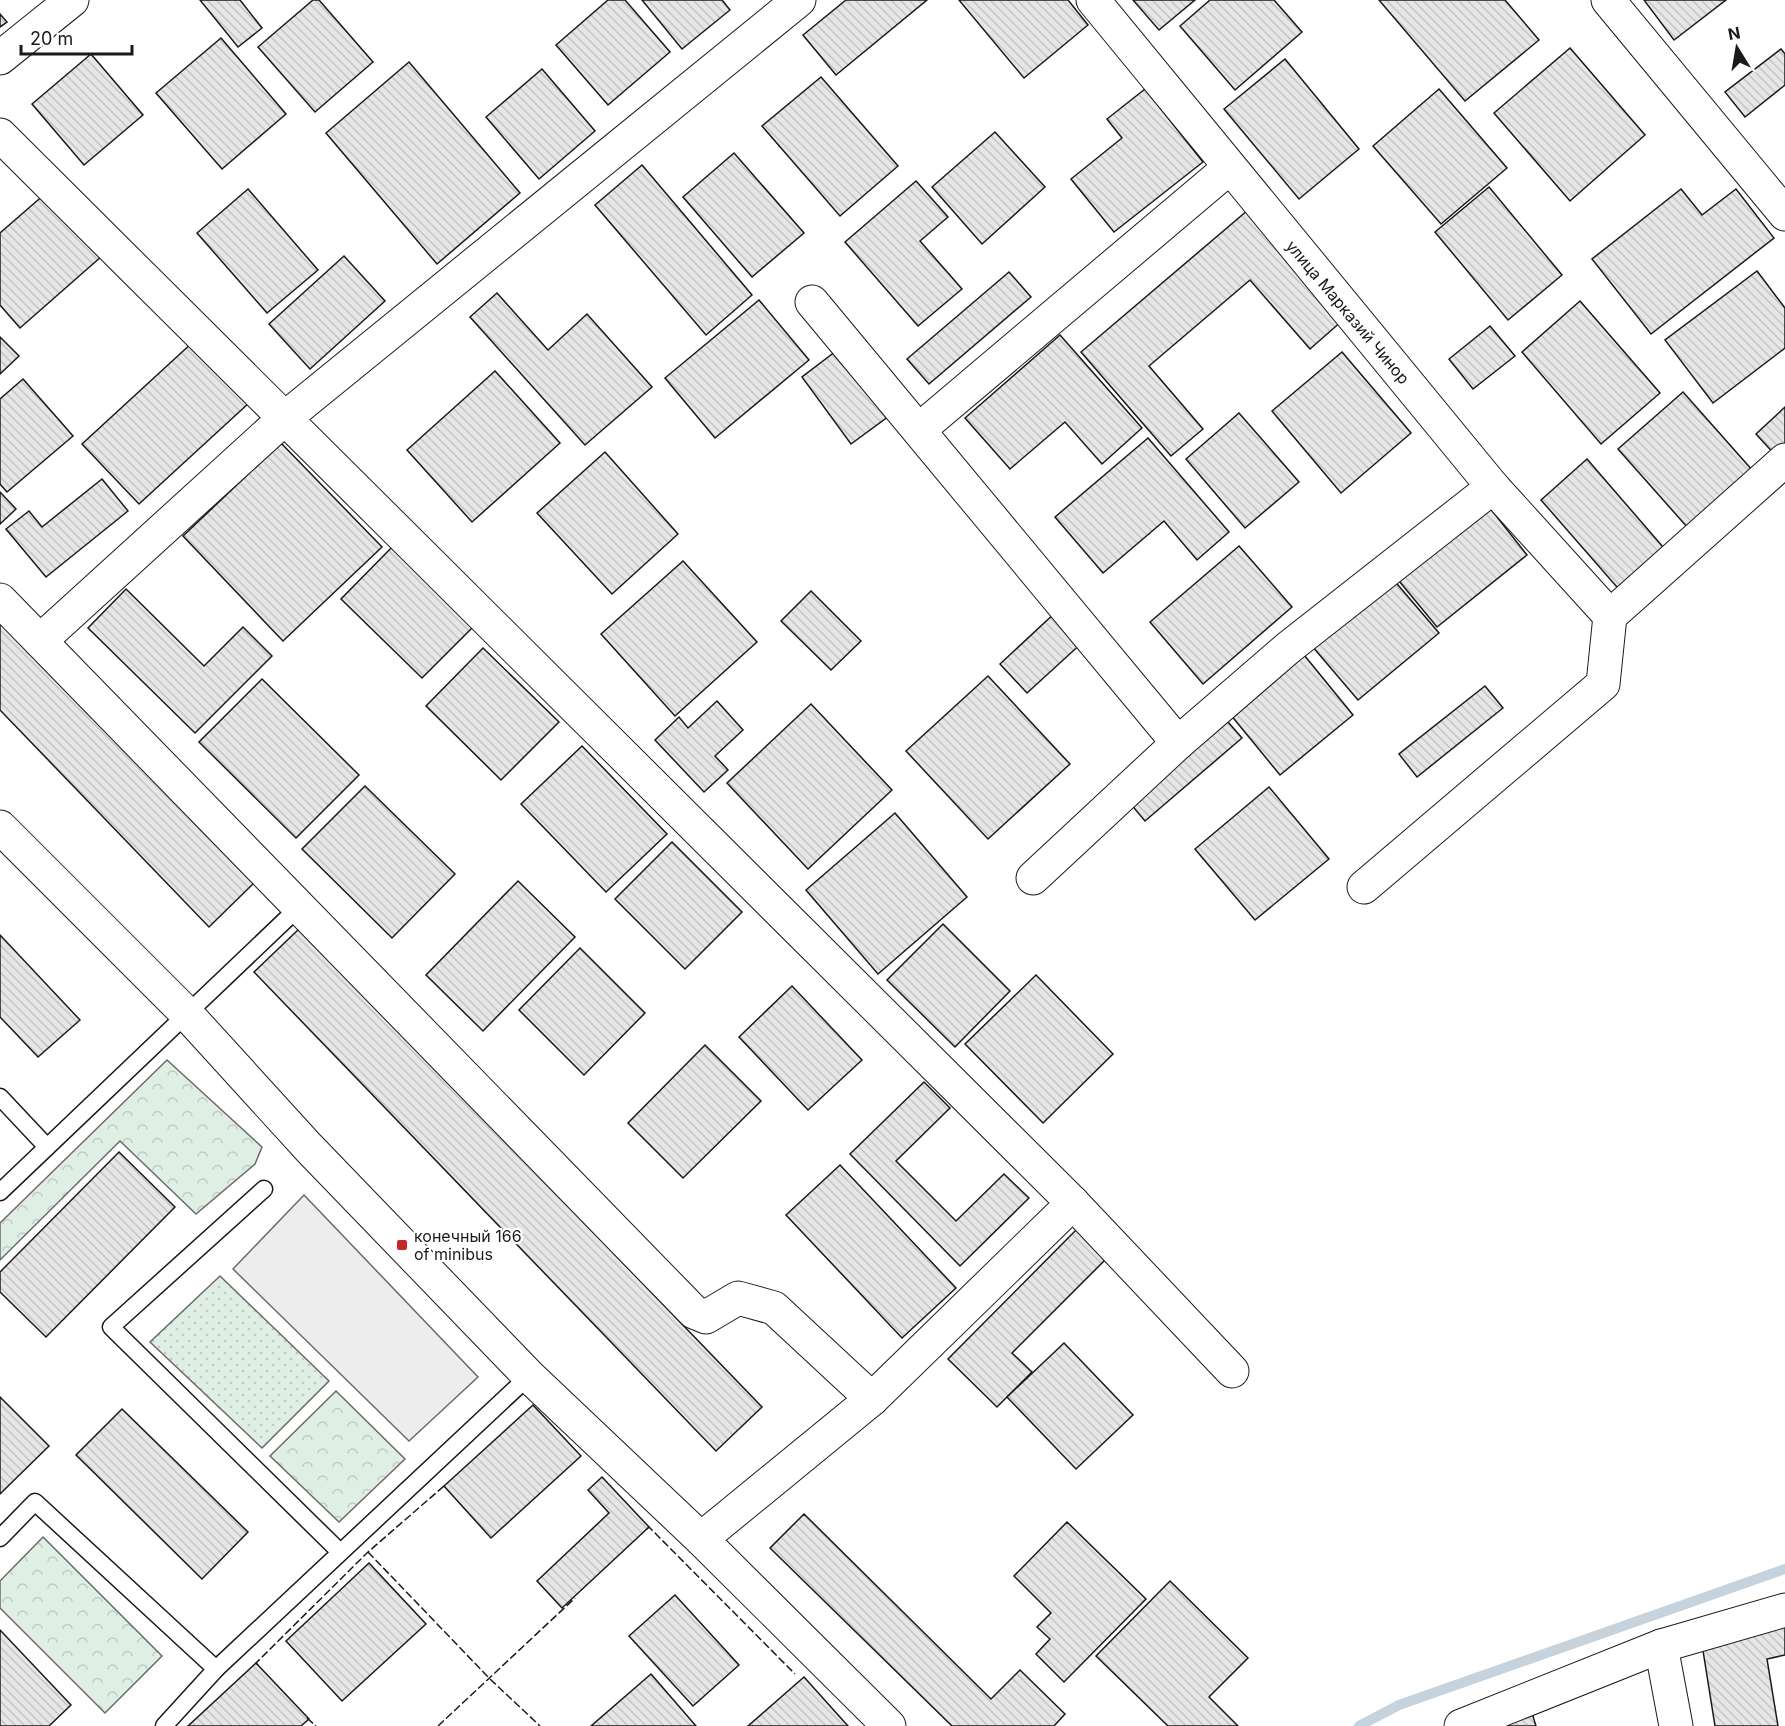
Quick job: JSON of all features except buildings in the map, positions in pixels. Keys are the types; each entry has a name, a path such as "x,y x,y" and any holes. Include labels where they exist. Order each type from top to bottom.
{"street":[{"path":"0,58 72,0"},
{"path":"40,641 285,418 799,0"},
{"name":"улица Марказий Чинор","path":"1093,0 1493,487 1610,616"},
{"path":"1608,0 1785,214"},
{"path":"1,139 285,418 1082,1212 1232,1371"},
{"path":"920,429 1229,168"},
{"path":"812,302 920,429 1178,743"},
{"path":"1364,886 1604,684 1610,616 1785,460"},
{"path":"1033,878 1178,743 1288,648 1493,487"},
{"path":"0,600 694,1312 706,1317 738,1298 774,1308 872,1399"},
{"path":"0,827 186,1013 309,1148 529,1376 701,1539 889,1726"},
{"path":"701,1539 872,1399 1082,1212"},
{"path":"1461,1726 1661,1646 1785,1610"},
{"path":"1661,1646 1676,1726"}],"lane":[{"path":"0,1192 298,908"},
{"path":"0,1097 47,1147"},
{"path":"264,1188 111,1327 340,1552"},
{"path":"164,1726 216,1669 529,1376"},
{"path":"0,1538 35,1503 216,1669"}],"green space":[{"path":"167,1060 262,1147 255,1164 196,1214 120,1141 0,1260 0,1223"},
{"path":"220,1276 329,1381 262,1448 150,1342"},
{"path":"336,1391 405,1459 339,1522 270,1456"},
{"path":"43,1537 162,1656 105,1713 0,1608 0,1581"}],"shaded area":[{"path":"304,1195 478,1377 409,1441 233,1269"}],"waterway":[{"path":"1359,1726 1399,1705 1785,1569"}],"fence":[{"path":"258,1665 256,1663 368,1552 444,1486"},
{"path":"647,1529 649,1527 795,1674"},
{"path":"368,1552 490,1679 540,1726"},
{"path":"438,1726 575,1598"},
{"path":"307,1718 316,1726"}],"place":[{"name":"конечный 166 of minibus","path":"402,1245"}]}
